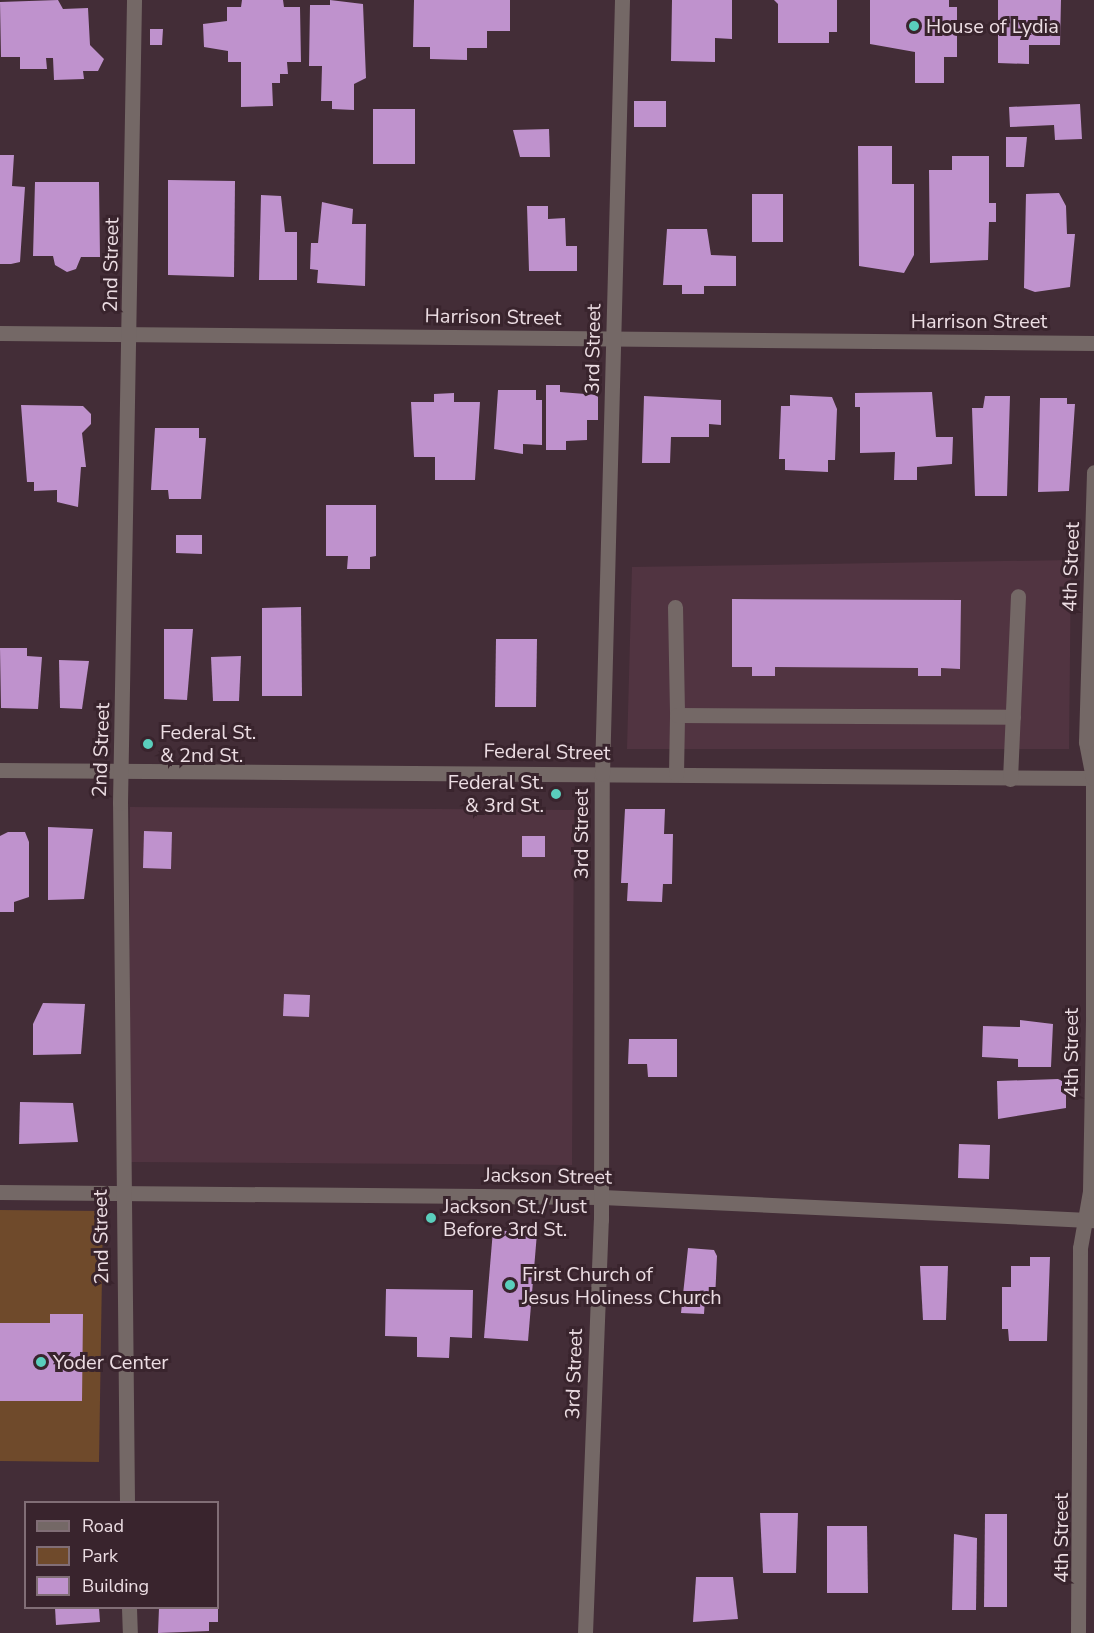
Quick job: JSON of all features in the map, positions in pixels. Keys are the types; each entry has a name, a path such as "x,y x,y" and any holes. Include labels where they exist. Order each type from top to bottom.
{"street":[{"name":"2nd Street","path":"127,1501 121,1194 122,768 134,0"},
{"name":"3rd Street","path":"585,1633 602,1197 602,774 622,0"},
{"name":"Harrison Street","path":"0,333 1094,343"},
{"name":"4th Street","path":"1078,1633 1090,1180 1094,778 1086,742 1094,472"},
{"path":"1010,779 1018,596"},
{"path":"675,607 676,774"},
{"path":"677,715 1013,717"},
{"name":"Federal Street","path":"0,770 122,768 1010,779 1094,778"},
{"name":"Jackson Street","path":"0,1192 602,1197 1089,1220"},
{"path":"129,1609 129,1633"}],"shaded area":[{"path":"1071,560 1069,749 627,749 632,567"},
{"path":"130,807 574,810 572,1165 129,1162"}],"green space":[{"path":"0,1210 103,1211 99,1462 0,1461"}],"building":[{"path":"58,0 63,9 88,8 90,45 104,59 98,71 83,71 84,79 54,80 53,58 46,58 47,69 20,69 20,57 1,57 0,2"},
{"path":"242,0 283,0 284,7 300,7 301,62 287,62 288,74 280,74 280,83 272,83 273,106 241,107 241,62 228,62 228,51 204,47 203,24 227,21 227,7 241,7"},
{"path":"330,0 363,4 366,78 354,84 354,110 332,109 332,101 321,101 322,66 309,66 310,5 330,5"},
{"path":"414,0 510,0 510,31 487,31 487,48 467,48 467,60 430,59 430,47 413,47"},
{"path":"672,0 732,0 732,39 715,38 715,62 671,61"},
{"path":"774,0 837,0 837,32 829,32 829,43 778,43 778,4"},
{"name":"House of Lydia","path":"870,0 949,0 949,7 957,7 957,57 944,57 944,83 915,83 915,52 870,44"},
{"path":"998,0 1061,0 1060,45 1029,45 1029,64 998,63"},
{"path":"150,29 163,29 162,45 150,45"},
{"path":"634,101 666,101 666,127 634,127"},
{"path":"1080,104 1082,139 1055,140 1054,125 1010,127 1009,107"},
{"path":"373,109 415,109 415,164 373,164"},
{"path":"549,129 550,157 520,157 513,130"},
{"path":"1006,137 1027,137 1024,167 1006,167"},
{"path":"858,146 892,146 892,184 914,184 914,255 904,273 859,266"},
{"path":"0,155 14,155 12,186 25,187 20,262 11,264 0,264"},
{"path":"952,156 989,156 989,203 996,203 996,222 989,222 988,260 930,263 929,170 952,170"},
{"path":"168,180 235,181 234,277 168,275"},
{"path":"35,182 99,182 100,257 81,257 76,269 67,272 55,265 53,256 33,256"},
{"path":"1059,193 1066,206 1067,234 1075,234 1070,287 1035,292 1024,288 1026,194"},
{"path":"752,194 783,194 783,242 752,242"},
{"path":"261,195 281,196 285,232 297,232 297,280 259,280"},
{"path":"322,202 353,209 352,224 366,224 365,286 317,283 318,270 310,269 311,243 318,243"},
{"path":"527,206 548,206 548,219 565,218 566,246 577,246 577,271 529,271"},
{"path":"667,229 707,229 711,255 736,256 736,286 704,286 704,294 682,294 682,285 663,285"},
{"path":"546,385 560,385 560,392 598,395 598,420 587,420 587,440 566,441 566,450 546,450"},
{"path":"498,390 536,390 536,400 542,400 542,445 523,444 523,454 494,449"},
{"path":"932,392 936,437 953,437 952,464 917,467 917,480 894,480 895,452 860,453 860,407 855,407 855,393"},
{"path":"454,393 454,402 480,402 475,480 435,480 435,457 414,457 411,402 434,402 434,394"},
{"path":"790,395 832,397 837,409 835,460 828,460 828,472 785,470 785,459 779,459 781,406 790,406"},
{"path":"644,396 721,400 721,425 709,424 709,437 671,437 670,463 642,463"},
{"path":"985,396 1010,396 1007,496 975,496 972,408 983,408"},
{"path":"1040,398 1067,398 1067,404 1075,404 1069,491 1038,492"},
{"path":"21,405 83,406 91,414 91,424 82,433 86,467 81,467 78,507 57,502 57,490 34,491 34,482 27,482"},
{"path":"155,428 199,428 199,438 206,438 201,499 169,499 168,490 151,490"},
{"path":"326,505 376,505 376,556 370,557 370,569 347,569 348,556 326,556"},
{"path":"176,535 202,535 202,554 176,553"},
{"path":"732,599 961,600 960,669 941,668 941,676 918,676 918,668 775,667 775,676 752,676 752,667 732,667"},
{"path":"301,607 302,696 262,696 262,608"},
{"path":"164,629 193,629 187,700 164,699"},
{"path":"496,639 537,639 536,707 495,707"},
{"path":"0,648 27,648 27,656 42,657 38,709 1,708"},
{"path":"241,656 239,701 213,701 211,657"},
{"path":"59,660 89,661 82,709 60,708"},
{"path":"625,809 665,809 664,834 673,834 672,884 663,884 662,902 627,901 628,883 621,883"},
{"path":"48,827 93,829 84,899 48,900"},
{"path":"144,831 172,832 171,869 143,868"},
{"path":"8,832 25,832 29,842 29,897 14,902 14,912 0,912 0,836"},
{"path":"522,836 545,836 545,857 522,857"},
{"path":"284,994 310,995 309,1017 283,1016"},
{"path":"43,1003 85,1004 81,1054 33,1055 33,1024"},
{"path":"1020,1020 1053,1024 1051,1067 1018,1067 1018,1059 982,1057 983,1026 1020,1027"},
{"path":"629,1039 677,1039 677,1077 648,1077 647,1064 628,1064"},
{"path":"1058,1079 1066,1083 1066,1108 998,1119 997,1081"},
{"path":"20,1102 73,1103 78,1142 19,1144"},
{"path":"959,1144 990,1145 989,1179 958,1178"},
{"name":"First Church of Jesus Holiness Church","path":"493,1230 537,1233 528,1341 484,1338"},
{"path":"688,1248 714,1250 717,1256 715,1300 705,1299 704,1314 681,1313"},
{"path":"1030,1257 1050,1257 1047,1341 1009,1341 1008,1329 1002,1329 1002,1287 1011,1287 1011,1266 1030,1266"},
{"path":"920,1266 948,1266 946,1320 923,1320"},
{"path":"386,1289 473,1290 472,1338 450,1337 449,1358 417,1357 417,1337 385,1336"},
{"name":"Yoder Center","path":"50,1314 83,1314 82,1401 0,1401 0,1323 50,1323"},
{"path":"760,1513 798,1513 796,1573 763,1573"},
{"path":"985,1514 1007,1514 1007,1607 984,1607"},
{"path":"827,1526 867,1526 868,1593 827,1593"},
{"path":"954,1534 977,1538 976,1610 952,1610"},
{"path":"696,1577 733,1577 738,1619 693,1622"},
{"path":"55,1609 99,1609 100,1622 56,1625"},
{"path":"159,1609 218,1609 218,1622 209,1622 209,1631 158,1633"}],"place":[{"name":"House of Lydia","path":"914,26"},
{"name":"Federal St. & 2nd St.","path":"148,744"},
{"name":"Federal St. & 3rd St.","path":"556,794"},
{"name":"Jackson St./ Just Before 3rd St.","path":"431,1218"},
{"name":"First Church of Jesus Holiness Church","path":"510,1285"},
{"name":"Yoder Center","path":"41,1362"}]}
